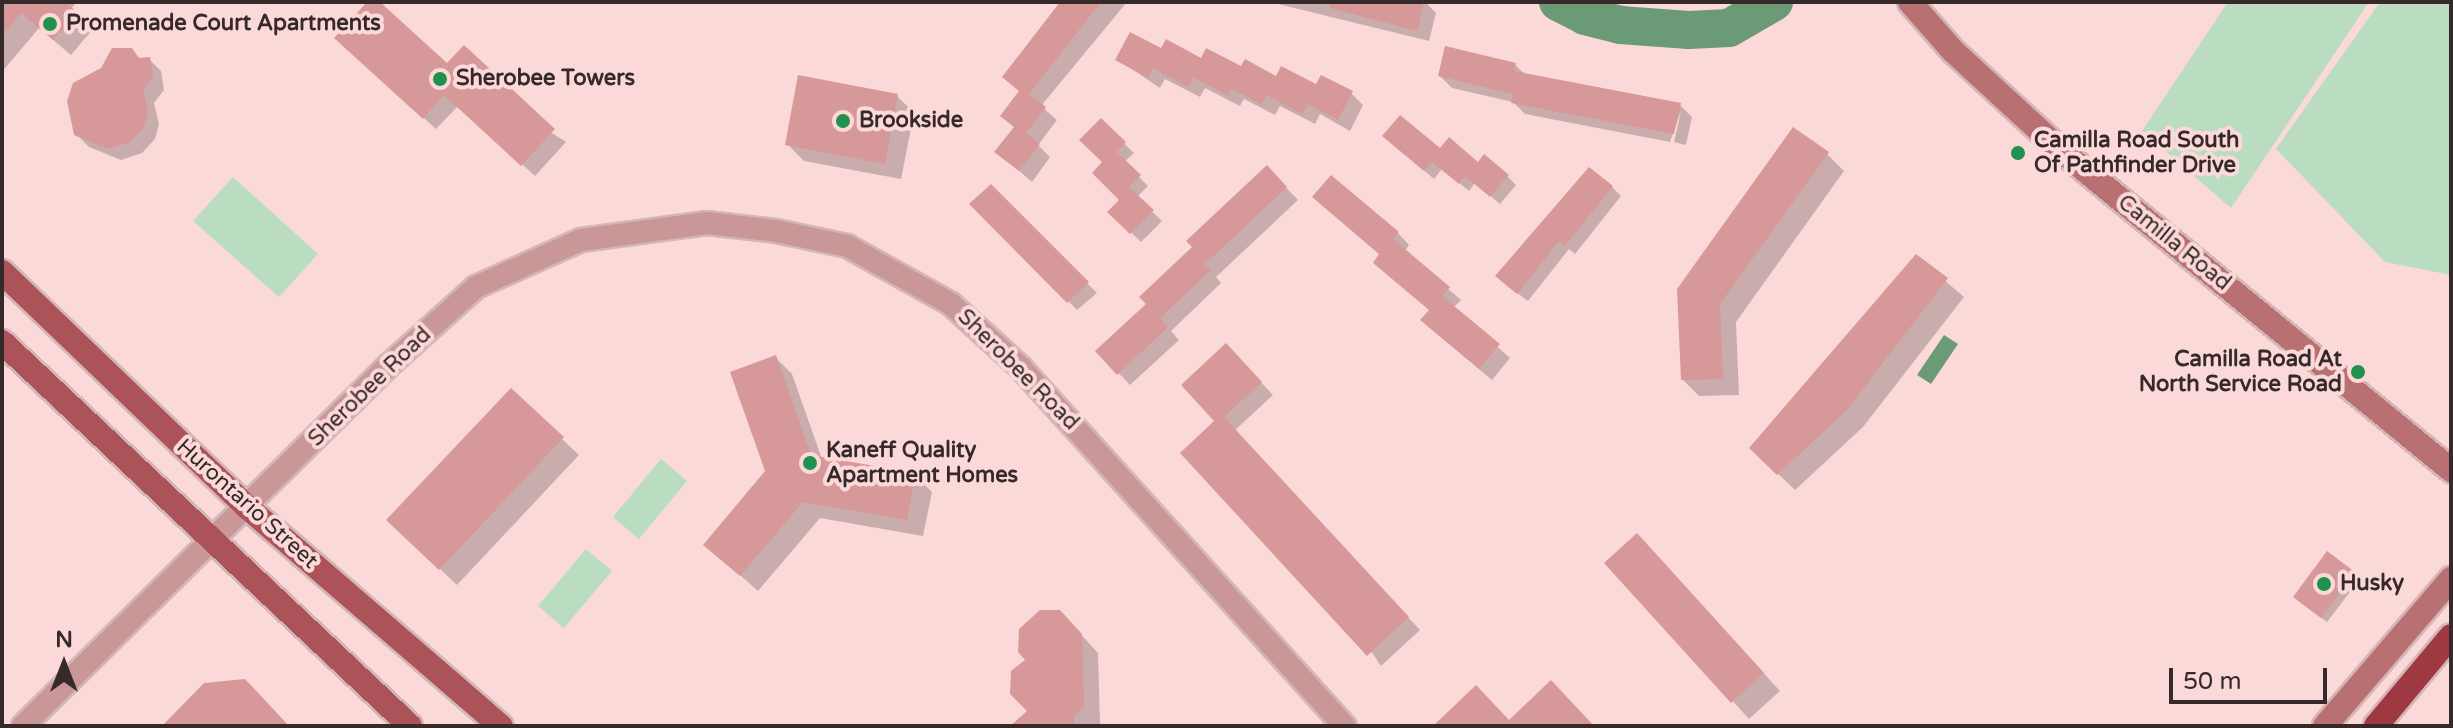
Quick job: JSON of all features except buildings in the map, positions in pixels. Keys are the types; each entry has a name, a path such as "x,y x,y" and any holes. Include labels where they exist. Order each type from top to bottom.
{"highway":[{"path":"2376,726 2451,636"}],"main road":[{"name":"Hurontario Street","path":"2,272 248,508 501,726"},
{"path":"2,342 410,726"}],"street":[{"name":"Camilla Road","path":"1910,2 1953,51 2065,154 2451,470"},
{"name":"Sherobee Road","path":"23,726 248,508 388,366 500,272 550,250 621,231 707,223 776,231 847,246 894,269 951,304 986,334 1345,726"},
{"path":"2325,726 2451,579"}],"shaded area":[{"path":"2228,2 2369,2 2231,208 2142,131"},
{"path":"2380,2 2451,2 2451,275 2385,262 2276,149"},
{"path":"233,177 318,254 279,297 193,221"},
{"path":"1944,335 1958,344 1931,384 1917,375"},
{"path":"661,459 687,481 639,539 613,517"},
{"path":"586,549 612,571 564,628 538,606"}],"waterway":[{"path":"1558,2 1585,16 1620,25 1689,30 1729,28 1774,2"}],"place":[{"name":"Promenade Court Apartments","path":"50,24"},
{"name":"Sherobee Towers","path":"440,79"},
{"name":"Brookside","path":"843,121"},
{"name":"Camilla Road South Of Pathfinder Drive","path":"2018,153"},
{"name":"Camilla Road At North Service Road","path":"2358,372"},
{"name":"Kaneff Quality Apartment Homes","path":"810,463"},
{"name":"Husky","path":"2324,584"}]}
